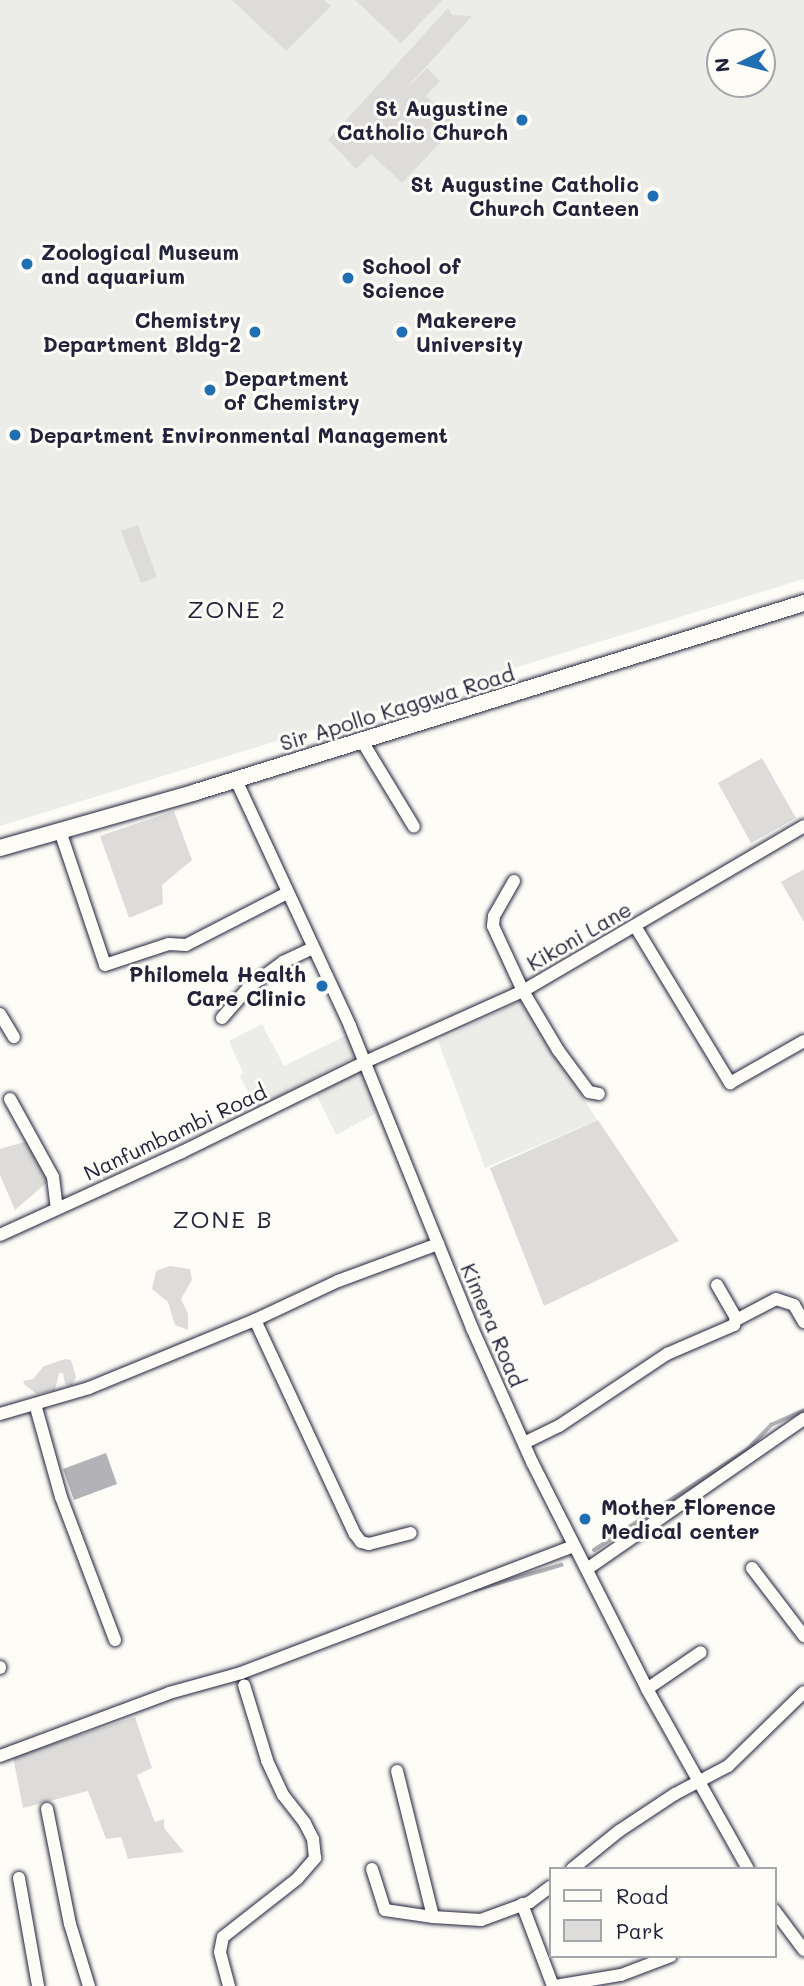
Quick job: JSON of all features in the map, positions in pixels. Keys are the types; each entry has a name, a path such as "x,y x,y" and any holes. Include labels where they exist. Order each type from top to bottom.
{"main road":[{"name":"Sir Apollo Kaggwa Road","path":"0,848 236,780 804,603"}],"street":[{"path":"362,741 414,827"},
{"name":"Kimera Road","path":"236,780 365,1062 438,1244 524,1443 647,1689 747,1867"},
{"name":"Kikoni Lane","path":"365,1062 523,991 804,826"},
{"path":"60,831 105,965 169,944 186,945 287,893"},
{"path":"514,881 492,922 523,991 585,1089 599,1094"},
{"path":"635,926 730,1083 804,1041"},
{"path":"222,1018 248,988 283,962 313,948"},
{"path":"0,1014 14,1037"},
{"name":"Nanfumbambi Road","path":"0,1235 182,1152 365,1062"},
{"path":"10,1099 32,1133 53,1177 57,1209"},
{"path":"0,1414 89,1388 255,1320 338,1281 438,1244"},
{"path":"717,1285 736,1320"},
{"path":"524,1443 559,1426 654,1362 731,1327 736,1320 776,1299 794,1306 804,1322"},
{"path":"255,1320 355,1534 361,1542 369,1544 411,1533"},
{"path":"35,1404 61,1497 115,1640"},
{"path":"587,1569 804,1419"},
{"path":"0,1756 169,1693 241,1673 574,1546"},
{"path":"752,1568 804,1636"},
{"path":"647,1689 701,1653"},
{"path":"229,1986 220,1952 222,1937 297,1879 315,1857 313,1839 305,1823 283,1795 267,1760 244,1685"},
{"path":"574,1867 619,1831 675,1794 727,1766 804,1692"},
{"path":"397,1771 428,1908 433,1916"},
{"path":"47,1809 70,1924 89,1986"},
{"path":"372,1869 385,1910 433,1916 481,1920 522,1904 548,1888"},
{"path":"19,1878 37,1986"},
{"path":"522,1904 554,1986 576,1980 623,1980 667,1958"},
{"path":"776,1913 804,1950"}],"shaded area":[{"name":"Makerere University","path":"0,0 804,0 804,579 0,826"},
{"path":"523,1000 597,1120 485,1168 438,1041"},
{"path":"262,1024 284,1066 349,1034 360,1054 256,1109 240,1076 243,1073 229,1041"},
{"path":"363,1066 382,1110 336,1135 315,1092"},
{"path":"106,1453 117,1484 74,1500 63,1469"}],"green space":[{"path":"232,0 324,0 331,6 286,51"},
{"path":"355,0 442,0 401,43"},
{"path":"448,8 452,15 472,16 402,93 427,68 440,81 426,96 457,125 402,183 371,154 356,169 328,140"},
{"path":"138,525 157,577 141,583 121,531"},
{"path":"762,758 796,818 751,843 718,783"},
{"path":"174,811 192,860 162,885 163,904 129,918 100,836"},
{"path":"804,869 804,922 781,882"},
{"path":"598,1120 679,1241 544,1306 490,1168"},
{"path":"28,1141 51,1179 15,1210 0,1175 0,1149"},
{"path":"170,1266 190,1269 192,1280 181,1299 188,1314 188,1330 175,1325 168,1302 152,1289 156,1271"},
{"path":"65,1359 71,1360 76,1377 72,1386 65,1384 63,1373 59,1373 55,1390 37,1394 25,1385 23,1381 33,1379 44,1366"},
{"path":"135,1717 152,1768 137,1775 155,1822 164,1819 164,1828 184,1852 128,1859 121,1837 106,1839 88,1791 23,1808 13,1757"}],"waterway":[{"path":"594,1550 747,1450 771,1425 804,1410"},
{"path":"475,1590 561,1565"}],"place":[{"name":"St Augustine Catholic Church","path":"522,120"},
{"name":"St Augustine Catholic Church Canteen","path":"653,196"},
{"name":"Zoological Museum and aquarium","path":"27,264"},
{"name":"School of Science","path":"348,278"},
{"name":"Chemistry Department Bldg-2","path":"255,332"},
{"name":"Makerere University","path":"402,332"},
{"name":"Department of Chemistry","path":"210,390"},
{"name":"Department Environmental Management","path":"15,435"},
{"name":"Philomela Health Care Clinic","path":"322,986"},
{"name":"Mother Florence Medical center","path":"585,1519"}],"district":[{"name":"ZONE 2","path":"237,609"},
{"name":"ZONE B","path":"223,1219"}]}
